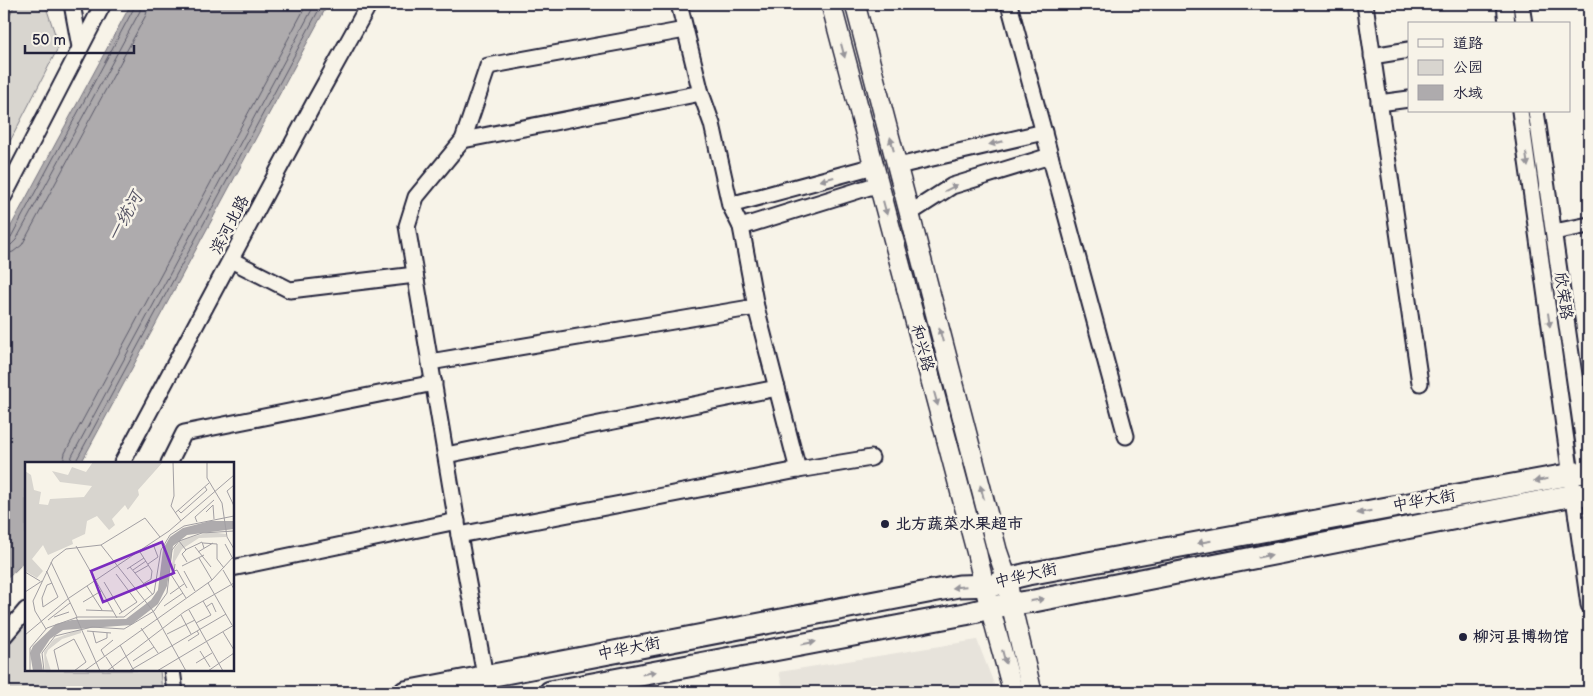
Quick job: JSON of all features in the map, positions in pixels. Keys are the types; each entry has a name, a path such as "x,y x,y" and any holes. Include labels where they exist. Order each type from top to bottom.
{"main road":[{"name":"中华大街","path":"405,692 959,586 995,585 1007,579 1057,569 1583,481"},
{"name":"中华大街","path":"550,692 1001,606 1583,481"}],"street":[{"path":"72,4 80,47"},
{"path":"4,196 103,4"},
{"name":"滨河北路","path":"123,462 313,105 369,4"},
{"path":"679,4 712,124 730,205 741,227 756,307 798,470"},
{"name":"和兴路","path":"831,4 984,586 1001,606 1032,692"},
{"name":"和兴路","path":"856,4 997,550 1007,579 1001,606 1013,692"},
{"path":"1009,4 1126,436"},
{"path":"1365,4 1420,383"},
{"path":"1505,4 1508,22"},
{"path":"1521,4 1524,22"},
{"path":"486,676 458,528 407,226 416,197 463,140 488,66 686,30"},
{"path":"1372,56 1408,50"},
{"path":"463,140 702,93"},
{"path":"1379,103 1408,99"},
{"name":"欣荣路","path":"1520,112 1583,481"},
{"name":"欣荣路","path":"1536,112 1554,232 1583,481 1589,605"},
{"path":"898,166 1044,132"},
{"path":"910,213 952,186 1050,156"},
{"path":"730,205 874,166"},
{"path":"741,227 879,184"},
{"path":"1554,232 1589,225"},
{"path":"231,260 290,290 415,275"},
{"path":"430,362 756,307"},
{"path":"170,462 184,433 434,383"},
{"path":"446,455 777,388"},
{"path":"234,568 871,458"},
{"path":"4,636 25,611"},
{"path":"172,671 175,692"}],"shaded area":[{"path":"977,640 997,692 784,692 779,672"}],"green space":[{"path":"15,4 45,4 59,46 4,153 4,27"},
{"path":"25,621 25,671 160,671 162,692 4,692 4,645"}],"water":[{"name":"一统河","path":"131,4 328,4 82,462 25,462 25,561 4,582 4,239"}],"place":[{"name":"北方蔬菜水果超市","path":"885,524"},
{"name":"柳河县博物馆","path":"1463,637"}]}
